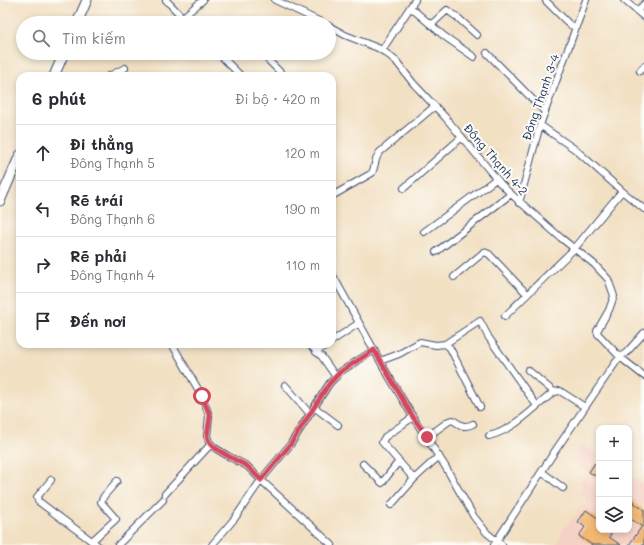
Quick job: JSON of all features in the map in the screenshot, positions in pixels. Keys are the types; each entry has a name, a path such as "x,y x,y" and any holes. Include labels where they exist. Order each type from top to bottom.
{"main road":[{"path":"80,16 87,0"},
{"path":"56,72 61,60"},
{"path":"0,201 16,167"}],"street":[{"path":"166,0 182,16"},
{"path":"184,16 203,0"},
{"path":"275,0 308,16"},
{"path":"382,50 415,0"},
{"name":"Đông Thạnh 3-4","path":"519,203 540,125 586,0"},
{"path":"624,0 644,17"},
{"path":"546,1 570,25 577,27"},
{"path":"637,11 644,4"},
{"path":"410,7 444,36 474,57"},
{"path":"431,25 447,10 477,35"},
{"name":"Đông Thạnh 4-2","path":"336,30 382,50 396,61 510,194 594,264 605,275 613,289 614,296 610,310 597,331 604,341 620,357 644,376"},
{"path":"487,53 545,112"},
{"path":"225,60 237,72"},
{"path":"268,60 280,72"},
{"path":"117,72 125,68"},
{"path":"336,194 372,173 376,166 376,157 380,152 435,106"},
{"path":"540,125 576,150 644,209"},
{"path":"404,188 462,137"},
{"path":"424,232 496,178"},
{"path":"505,316 575,248 622,191"},
{"path":"436,252 510,194"},
{"path":"454,277 484,252 489,254 527,294"},
{"path":"336,281 380,361 413,417 439,456 474,517 498,544 542,472 585,407 620,357 626,353 644,333"},
{"path":"380,361 399,354 420,342 436,345 445,344 480,321 489,338 536,406"},
{"path":"336,338 359,323"},
{"path":"445,344 450,348 480,407"},
{"path":"174,348 202,396 210,416 207,436 211,444 228,456 247,466 332,545"},
{"path":"312,348 336,377"},
{"path":"316,352 322,348"},
{"path":"215,544 261,480 290,445 329,384 340,372 374,350"},
{"path":"528,370 554,392"},
{"path":"285,385 310,414"},
{"path":"489,436 513,426 554,392 560,392 585,407"},
{"path":"314,408 338,425"},
{"path":"413,417 385,437 382,442 414,479"},
{"path":"427,437 449,421 454,420 460,426 467,427 474,424"},
{"path":"118,545 164,497 211,444"},
{"path":"391,505 414,479 439,456"},
{"path":"363,464 382,482 399,461"},
{"path":"542,472 563,488"},
{"path":"50,480 37,497 38,501 95,543 116,519 101,502 104,496 117,481"}],"shaded area":[{"path":"582,444 596,453 596,533 632,533 632,476 644,484 644,545 556,545 562,532 588,499 579,492 584,486 579,483 587,472 570,459"}],"building":[{"path":"595,463 596,464 596,476 589,472"},
{"path":"632,500 635,502 634,503 644,510 644,545 629,545 642,526 632,520"},
{"path":"586,510 596,517 596,533 612,533 609,537 621,545 592,545 579,536 585,527 578,522"}],"route":[{"path":"202,396 210,416 207,436 209,442 215,448 247,466 261,480 290,445 329,384 340,372 374,350 413,417 427,437"}]}
